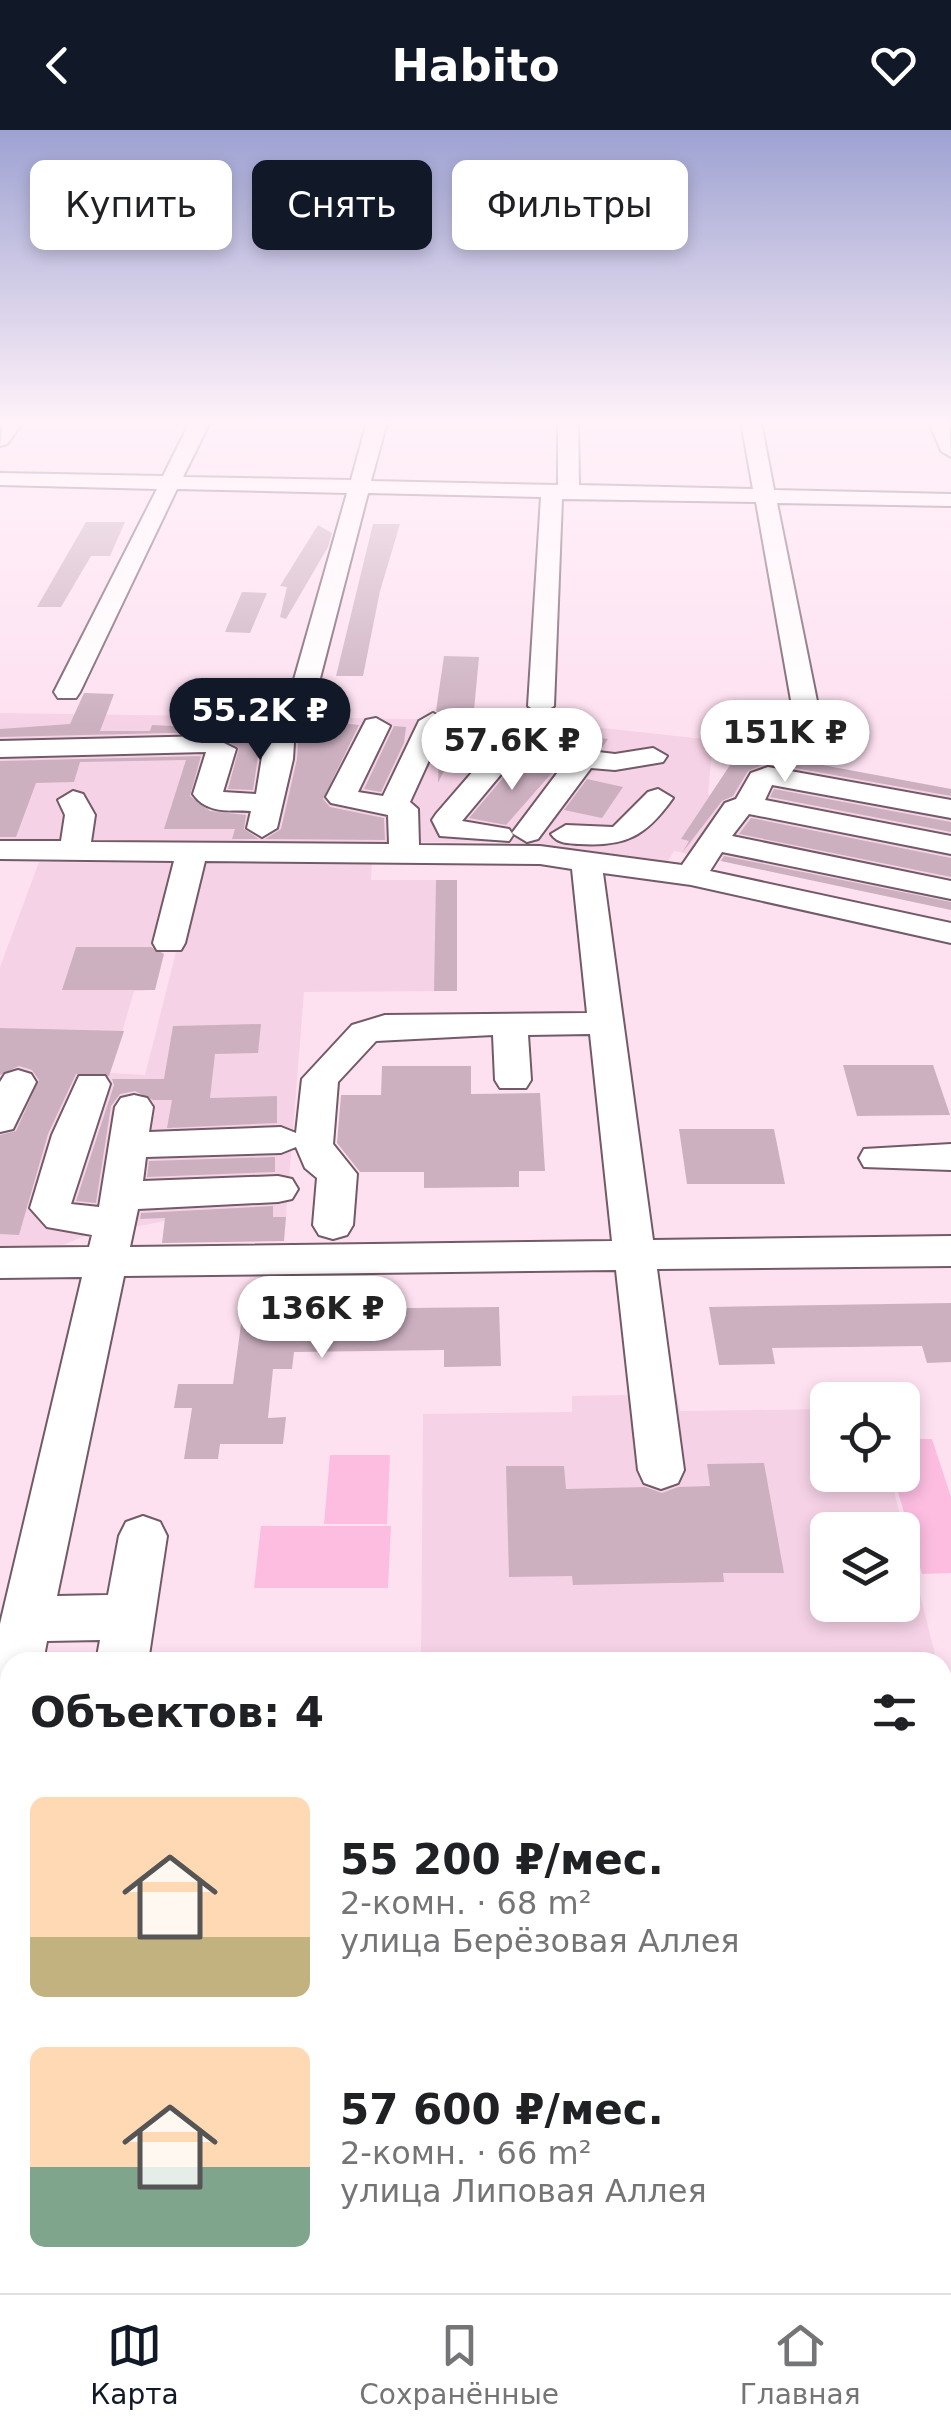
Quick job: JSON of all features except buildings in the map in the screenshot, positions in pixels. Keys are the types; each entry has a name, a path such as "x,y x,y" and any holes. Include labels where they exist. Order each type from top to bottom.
{"street":[{"path":"67,692 149,523"},
{"path":"304,690 351,523"},
{"path":"541,706 557,523"},
{"path":"771,523 804,706"},
{"path":"401,828 433,721"},
{"path":"257,852 281,726"},
{"path":"376,726 341,797 401,828 468,844 691,876 951,933"},
{"path":"0,749 210,744 222,750 208,794 212,800 268,803"},
{"path":"468,844 447,820 504,754 522,751 581,761 615,762 652,756"},
{"path":"527,832 581,761"},
{"path":"748,805 762,779 777,776 951,808"},
{"path":"468,844 527,832 617,837 633,832 658,798"},
{"path":"73,800 80,816 74,850"},
{"path":"691,876 707,848 717,842 735,809 748,805 951,845"},
{"path":"296,826 401,828"},
{"path":"0,850 257,852 401,828"},
{"path":"717,842 951,890"},
{"path":"170,943 192,851"},
{"path":"586,860 661,1470"},
{"path":"510,1024 513,1080"},
{"path":"333,1225 337,1174 319,1160 314,1144 320,1079 364,1033 385,1026 606,1024"},
{"path":"0,1120 18,1082"},
{"path":"92,1084 71,1136 50,1208 61,1216 113,1227 635,1254 951,1251"},
{"path":"142,1536 126,1640 22,1640 113,1227 131,1126 281,1140"},
{"path":"878,1158 951,1158"},
{"path":"0,1263 113,1227 278,1189"}],"shaded area":[{"path":"0,713 538,721 713,740 708,794 711,796 736,756 774,757 951,789 951,910 674,851 665,866 511,842 0,844"},
{"path":"206,861 372,861 371,880 457,880 457,991 304,992 286,1217 165,1221 82,1237 49,1251 0,1251 0,967 39,862 180,863 155,990 134,991 110,1073 145,1075 192,888"},
{"path":"677,1394 680,1411 810,1409 810,1492 894,1492 899,1512 810,1512 810,1622 920,1622 920,1594 934,1652 421,1652 423,1414 572,1412 572,1396"},
{"path":"920,1439 932,1439 951,1497 951,1573 922,1574 920,1512 904,1512 898,1492 920,1492"},
{"path":"330,1455 390,1455 387,1524 324,1524"},
{"path":"261,1526 391,1526 388,1588 254,1588"}]}
